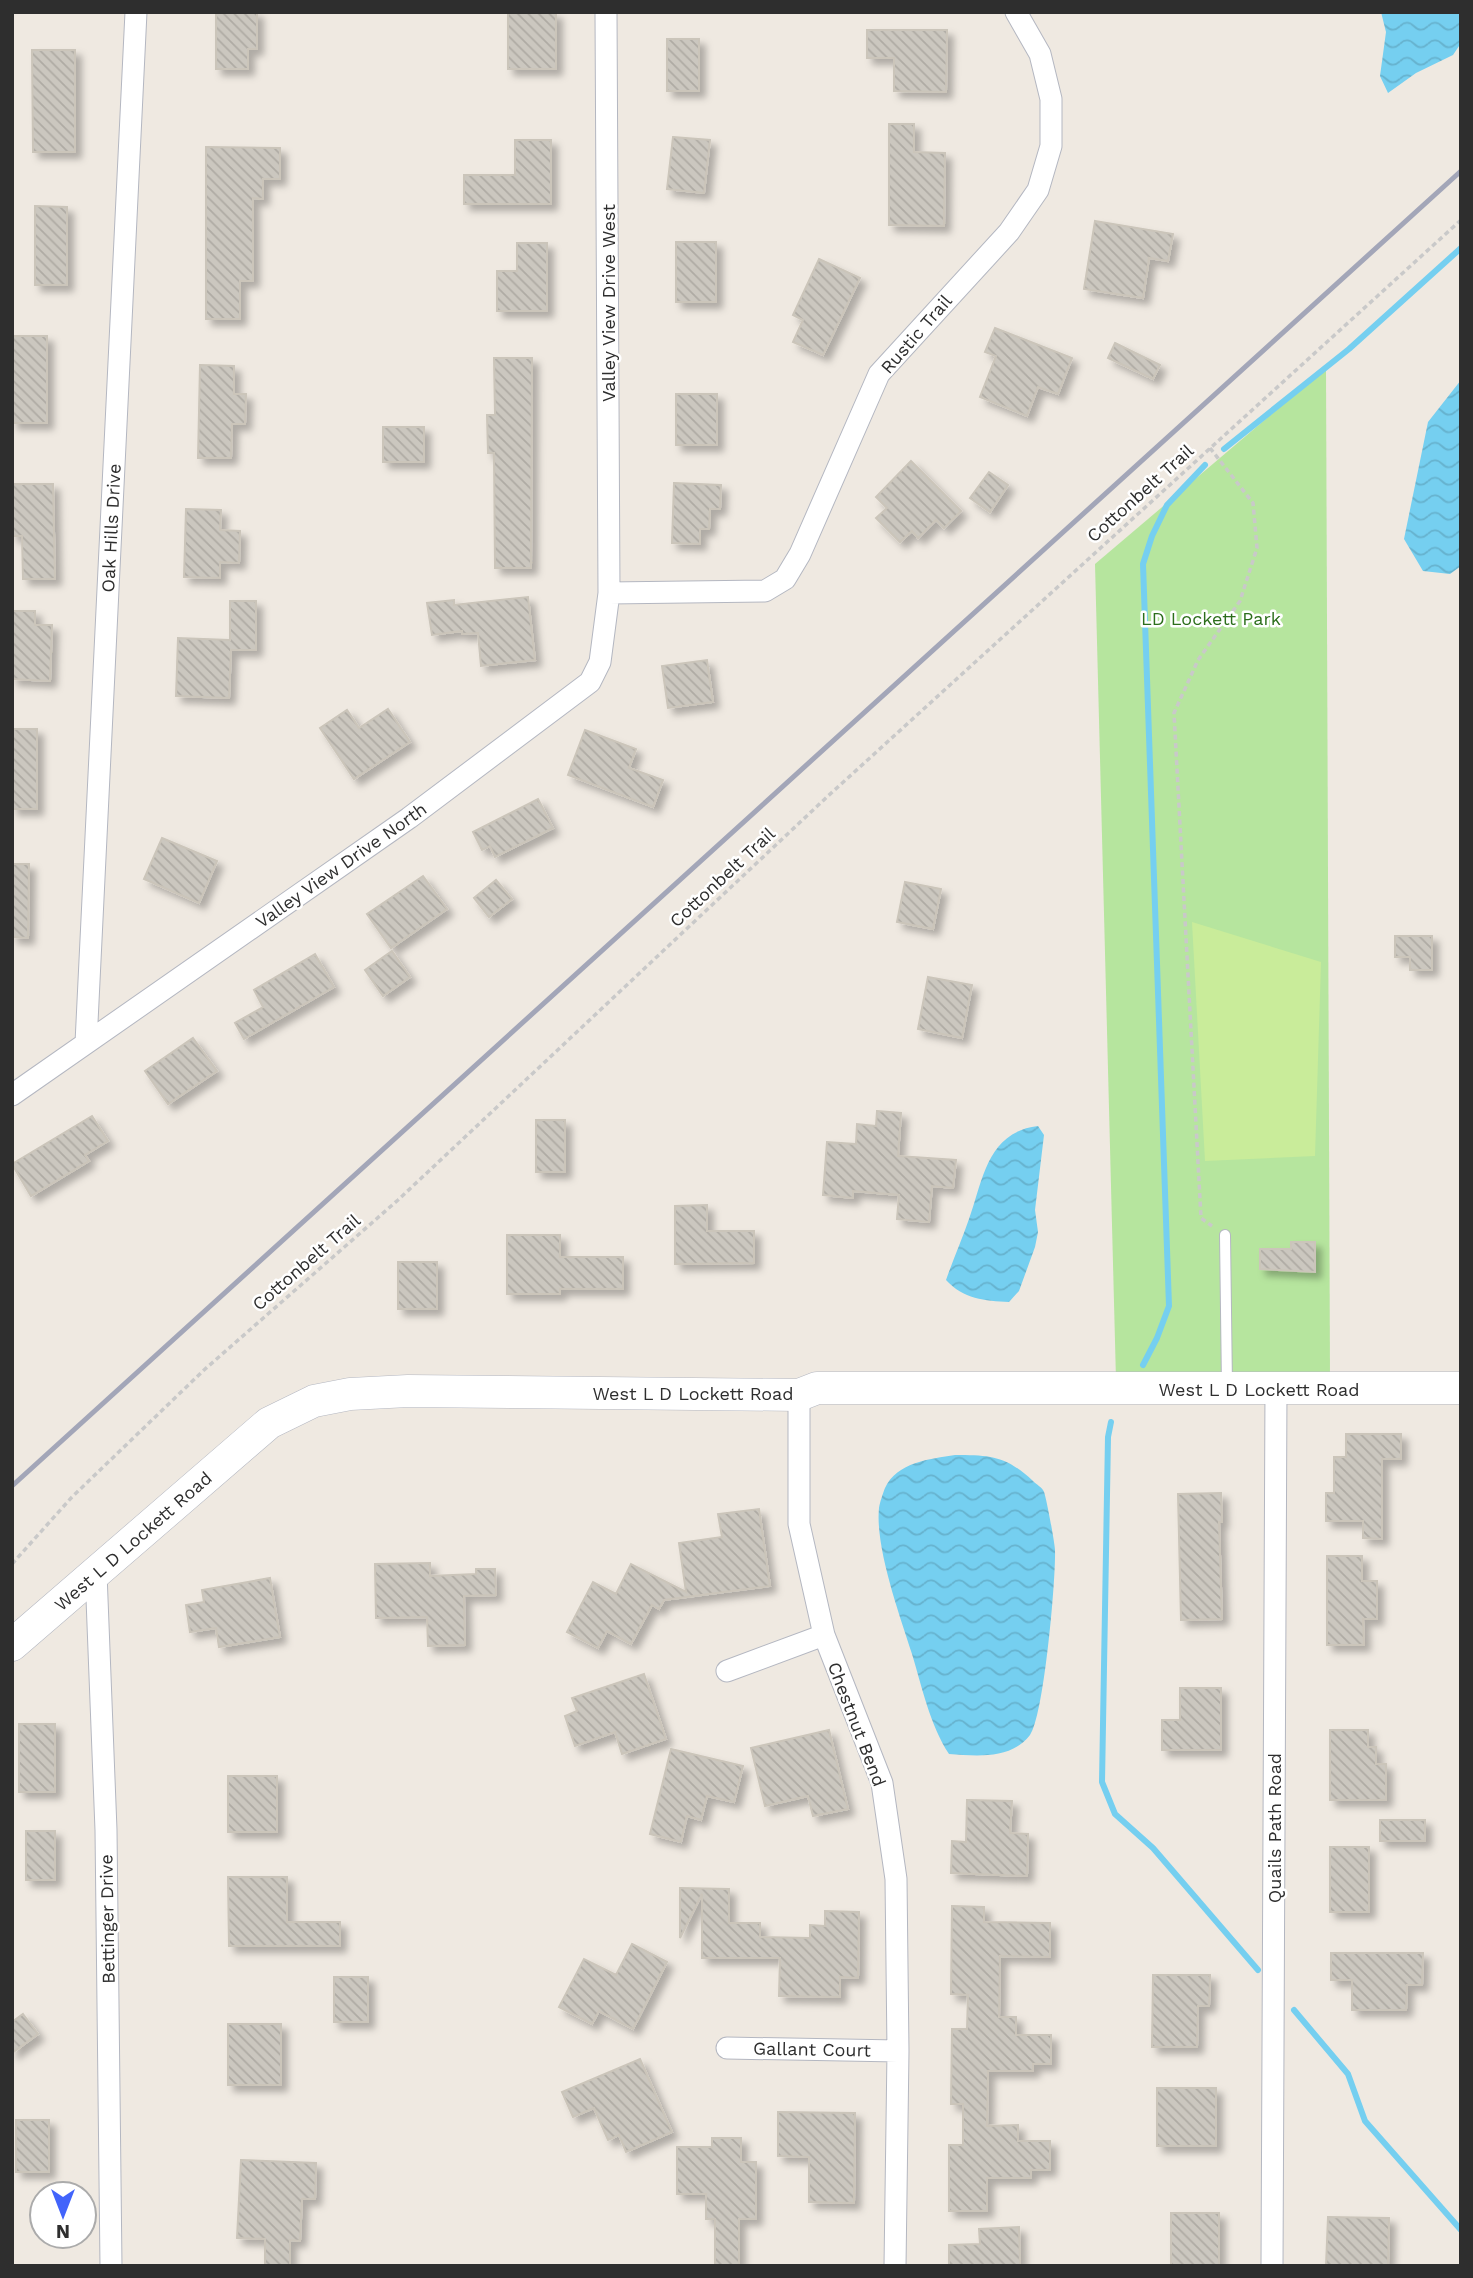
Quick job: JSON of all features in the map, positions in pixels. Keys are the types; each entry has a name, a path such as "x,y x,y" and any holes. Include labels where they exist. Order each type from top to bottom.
{"main road":[{"name":"West L D Lockett Road","path":"12,1645 269,1423 314,1401 349,1394 408,1391 799,1395 817,1388 1461,1388"}],"street":[{"name":"Oak Hills Drive","path":"86,1043 136,12"},
{"name":"Valley View Drive West","path":"606,12 609,593"},
{"name":"Rustic Trail","path":"609,593 765,591 785,579 800,554 880,374 1009,232 1038,190 1051,146 1051,99 1040,54 1016,12"},
{"name":"Valley View Drive North","path":"12,1096 409,818 590,682 600,662 609,593"},
{"name":"Quails Path Road","path":"1272,2266 1276,1389"},
{"name":"Chestnut Bend","path":"799,1395 799,1524 824,1635 882,1783 896,1879 898,2051 895,2266"},
{"name":"Bettinger Drive","path":"96,1573 106,1852 111,2266"},
{"path":"727,1671 824,1635"},
{"name":"Gallant Court","path":"727,2048 898,2051"}],"lane":[{"path":"1225,1235 1227,1389"}],"path":[{"name":"Cottonbelt Trail","path":"12,1564 72,1497 204,1370 398,1200 828,796 1461,220"},
{"path":"1210,448 1253,503 1257,548 1240,601 1198,660 1174,713 1201,1218 1225,1235"}],"green space":[{"name":"LD Lockett Park","path":"1326,368 1330,1379 1116,1380 1095,564"},
{"path":"1192,922 1321,962 1315,1156 1205,1161"}],"water":[{"path":"1381,12 1461,12 1461,43 1453,55 1416,73 1388,93 1380,76 1386,32"},
{"path":"1461,380 1461,566 1450,574 1423,571 1404,539 1428,422"},
{"path":"1038,1126 1044,1135 1035,1210 1038,1232 1019,1291 1009,1302 983,1300 967,1295 946,1280 984,1174 997,1148 1008,1138 1021,1130"},
{"path":"955,1455 988,1457 1006,1462 1041,1488 1045,1495 1055,1546 1048,1646 1035,1723 1030,1735 1022,1743 1003,1753 992,1755 949,1754 942,1743 923,1692 890,1582 881,1542 879,1508 890,1479 897,1472 915,1463"}],"building":[{"path":"216,12 257,12 257,49 248,49 248,69 216,69"},
{"path":"508,13 556,13 556,69 508,69"},
{"path":"867,30 947,30 946,92 894,91 894,58 867,58"},
{"path":"667,39 699,39 699,91 667,91"},
{"path":"32,50 75,50 75,152 33,152"},
{"path":"889,124 914,124 914,152 945,153 944,226 889,225"},
{"path":"673,137 710,140 704,193 667,189"},
{"path":"515,140 551,140 551,204 464,204 464,175 515,175"},
{"path":"206,147 280,148 280,179 263,179 263,199 253,198 253,281 240,281 240,319 206,319"},
{"path":"35,206 67,207 67,285 35,285"},
{"path":"1095,221 1173,234 1168,261 1149,258 1143,298 1084,289"},
{"path":"676,242 716,242 716,302 676,302"},
{"path":"517,243 547,243 547,311 497,311 497,271 517,271"},
{"path":"819,259 860,278 823,355 793,342 803,320 793,315"},
{"path":"995,328 1072,358 1058,394 1038,387 1027,416 980,397 996,356 985,352"},
{"path":"12,336 47,336 47,423 12,423"},
{"path":"1115,343 1160,365 1153,379 1108,358"},
{"path":"494,358 532,358 531,568 495,568 494,453 488,453 487,415 495,415"},
{"path":"200,365 234,366 234,394 246,394 245,424 232,424 231,458 198,458"},
{"path":"676,394 717,394 717,445 676,445"},
{"path":"383,427 424,427 424,462 383,462"},
{"path":"911,461 961,511 944,528 936,520 918,538 912,531 900,542 876,518 887,508 876,497"},
{"path":"989,472 1008,485 990,512 970,498"},
{"path":"674,483 721,485 720,509 710,509 709,529 700,529 700,544 672,543"},
{"path":"12,484 53,484 55,579 23,579 22,536 12,536"},
{"path":"186,509 221,510 220,530 240,531 239,563 220,562 220,578 184,577"},
{"path":"528,597 535,660 481,666 478,633 462,634 462,631 432,635 427,603 454,600 454,605"},
{"path":"230,601 256,601 256,650 231,650 229,698 176,696 178,638 230,640"},
{"path":"12,611 35,611 35,625 52,625 50,681 12,679"},
{"path":"707,660 713,702 668,708 662,666"},
{"path":"388,709 410,742 354,779 320,728 347,710 359,728"},
{"path":"12,729 37,729 37,809 12,809"},
{"path":"585,730 636,749 629,768 663,780 653,807 568,775"},
{"path":"538,799 553,828 495,857 490,846 482,850 473,832"},
{"path":"162,838 217,861 199,903 144,879"},
{"path":"12,864 29,864 28,938 12,937"},
{"path":"423,876 447,909 391,948 367,914"},
{"path":"496,880 512,899 489,917 474,898"},
{"path":"905,882 941,889 933,929 897,922"},
{"path":"1395,936 1432,936 1432,970 1410,970 1410,957 1395,957"},
{"path":"392,951 410,977 383,996 365,970"},
{"path":"315,954 334,987 244,1039 235,1023 263,1007 254,990"},
{"path":"928,977 972,985 962,1038 918,1029"},
{"path":"193,1038 217,1071 168,1104 145,1071"},
{"path":"877,1111 901,1113 898,1156 956,1160 953,1188 932,1186 929,1222 897,1219 899,1195 853,1191 853,1198 823,1195 827,1142 856,1144 857,1124 876,1126"},
{"path":"92,1116 108,1141 85,1155 89,1161 31,1196 12,1164"},
{"path":"536,1120 565,1120 565,1172 536,1172"},
{"path":"707,1205 707,1231 754,1231 754,1263 675,1264 675,1206"},
{"path":"507,1235 560,1235 560,1257 623,1257 623,1289 560,1289 560,1294 507,1294"},
{"path":"1291,1242 1315,1242 1315,1272 1260,1269 1260,1249 1291,1249"},
{"path":"398,1262 437,1262 437,1309 398,1309"},
{"path":"1346,1434 1401,1434 1401,1459 1382,1459 1382,1539 1363,1538 1363,1521 1326,1521 1326,1493 1334,1493 1334,1457 1346,1457"},
{"path":"1221,1493 1222,1522 1219,1522 1222,1619 1181,1620 1178,1494"},
{"path":"759,1509 770,1586 664,1600 659,1609 652,1605 631,1644 607,1631 598,1648 567,1632 593,1582 616,1594 631,1564 686,1592 679,1543 722,1537 718,1514"},
{"path":"1327,1556 1362,1556 1362,1581 1377,1581 1377,1619 1363,1619 1364,1645 1327,1645"},
{"path":"430,1563 430,1576 476,1574 476,1569 495,1569 496,1595 464,1596 465,1645 428,1646 427,1617 376,1618 375,1564"},
{"path":"270,1578 280,1637 219,1647 216,1628 190,1632 186,1605 204,1602 202,1590"},
{"path":"644,1674 666,1739 622,1754 615,1732 575,1746 565,1716 577,1711 572,1698"},
{"path":"1180,1688 1221,1688 1221,1750 1162,1750 1162,1720 1180,1720"},
{"path":"19,1724 55,1724 55,1792 19,1792"},
{"path":"829,1730 848,1809 813,1816 808,1796 765,1806 751,1748"},
{"path":"1330,1730 1368,1730 1368,1747 1376,1747 1376,1764 1386,1764 1386,1800 1330,1800"},
{"path":"671,1749 743,1766 734,1802 707,1796 701,1820 687,1816 681,1842 650,1834"},
{"path":"228,1776 277,1776 277,1832 228,1832"},
{"path":"967,1800 1012,1801 1010,1833 1028,1834 1027,1876 951,1873 952,1841 966,1842"},
{"path":"1380,1820 1425,1820 1425,1841 1380,1841"},
{"path":"26,1831 55,1831 55,1880 26,1880"},
{"path":"1330,1847 1369,1847 1369,1912 1330,1912"},
{"path":"228,1877 287,1877 287,1922 340,1922 340,1946 229,1946"},
{"path":"680,1888 729,1889 729,1923 760,1923 760,1937 810,1938 810,1925 825,1926 825,1911 859,1912 858,1978 840,1977 840,1997 779,1996 780,1958 702,1958 702,1894 680,1938"},
{"path":"952,1906 984,1907 984,1922 1050,1923 1050,1957 1000,1956 999,2017 1016,2017 1016,2035 1051,2035 1051,2064 1033,2064 1033,2071 988,2071 987,2126 1018,2125 1018,2141 1050,2141 1050,2170 1031,2170 1031,2178 987,2178 987,2211 949,2211 949,2145 963,2145 963,2104 951,2104 952,2029 967,2029 968,1995 951,1994"},
{"path":"632,1944 667,1962 633,2029 599,2011 592,2024 559,2007 584,1959 616,1975"},
{"path":"1331,1953 1423,1953 1422,1985 1407,1985 1406,2010 1352,2010 1352,1980 1331,1980"},
{"path":"1153,1975 1210,1975 1209,2006 1198,2006 1197,2047 1152,2047"},
{"path":"334,1977 368,1977 368,2022 334,2022"},
{"path":"23,2014 38,2034 12,2053 12,2022"},
{"path":"228,2024 281,2024 281,2085 228,2085"},
{"path":"640,2059 672,2132 626,2152 619,2135 608,2140 594,2108 573,2117 562,2092"},
{"path":"1157,2088 1216,2088 1216,2146 1157,2146"},
{"path":"778,2112 855,2113 854,2203 809,2202 809,2157 778,2156"},
{"path":"16,2120 49,2120 49,2172 16,2172"},
{"path":"712,2138 741,2138 741,2162 756,2162 756,2219 739,2219 739,2266 715,2266 715,2219 706,2219 706,2194 677,2194 677,2147 712,2147"},
{"path":"241,2160 316,2163 315,2199 302,2199 300,2241 290,2240 290,2266 265,2266 265,2239 237,2238"},
{"path":"1171,2213 1219,2213 1219,2266 1171,2266"},
{"path":"1328,2217 1389,2218 1388,2266 1326,2266"},
{"path":"1019,2227 1020,2266 949,2266 949,2245 980,2244 979,2229"}],"waterway":[{"path":"1224,449 1349,349 1461,248"},
{"path":"1143,1365 1169,1306 1143,564 1152,536 1167,505 1205,465"},
{"path":"1111,1422 1108,1437 1102,1782 1115,1814 1153,1848 1258,1970"},
{"path":"1294,2010 1348,2074 1365,2121 1461,2230"}],"railway":[{"path":"12,1486 1461,171"}]}
